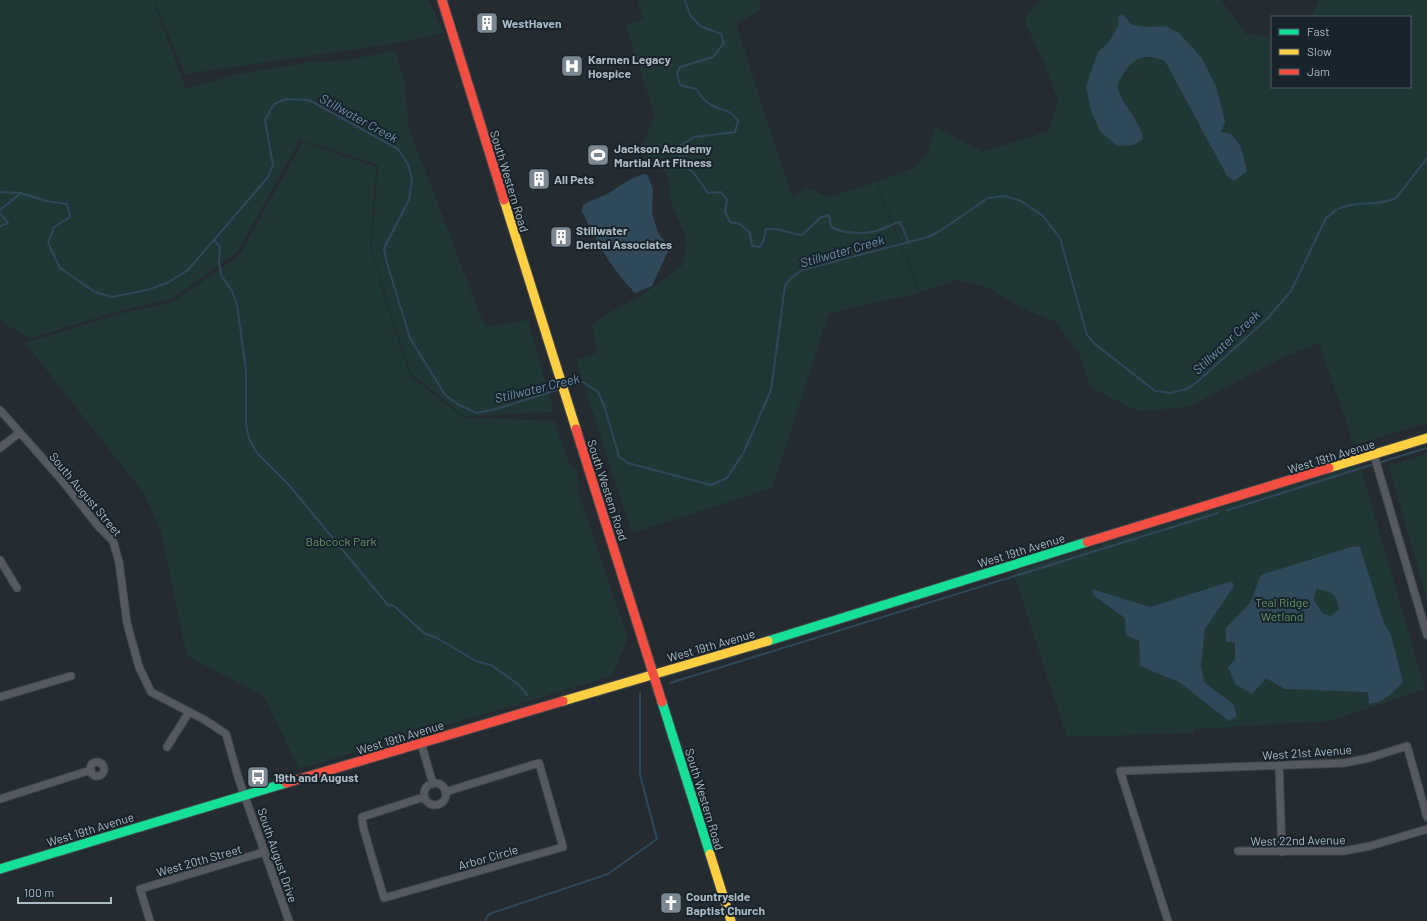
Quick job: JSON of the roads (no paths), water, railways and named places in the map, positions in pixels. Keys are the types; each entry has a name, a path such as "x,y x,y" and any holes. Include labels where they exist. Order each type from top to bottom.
{"street":[{"name":"South Western Road","path":"442,0 731,921"},
{"name":"South August Street","path":"0,410 60,478 99,527 113,541 119,562 127,624 139,667 146,685 151,692 226,734 239,780 245,795"},
{"path":"0,448 19,433"},
{"name":"West 19th Avenue","path":"0,869 654,674 1427,438"},
{"path":"1374,455 1427,635"},
{"path":"0,560 17,588"},
{"path":"0,697 72,676"},
{"path":"167,747 189,712"},
{"path":"421,743 433,784"},
{"name":"West 21st Avenue","path":"1168,921 1120,771 1279,766 1344,762 1369,758 1407,746 1427,817"},
{"name":"Arbor Circle","path":"424,797 362,817 363,827 384,898 563,847 539,763 445,792"},
{"path":"1279,766 1282,852"},
{"path":"0,799 91,770"},
{"path":"433,784 442,786 445,792 443,801 437,804 428,802 424,797 427,787 433,784"},
{"name":"South August Drive","path":"245,795 289,921"},
{"name":"West 22nd Avenue","path":"1238,851 1344,851 1370,846 1427,829"},
{"name":"West 20th Street","path":"150,921 140,889 264,852"}],"water":[{"path":"1122,14 1132,25 1145,27 1165,26 1179,33 1201,57 1216,86 1225,122 1221,132 1231,134 1241,147 1247,171 1234,181 1227,176 1165,61 1148,57 1135,61 1125,71 1117,86 1119,93 1138,125 1143,139 1134,145 1117,146 1100,131 1091,110 1086,86 1098,52 1109,42 1118,26 1119,15"},
{"path":"647,174 653,189 652,213 658,233 670,247 652,286 635,293 605,254 582,211 583,205 586,203 607,194 631,179"},
{"path":"1354,546 1360,547 1384,623 1391,635 1403,682 1384,699 1369,704 1368,692 1285,689 1266,678 1252,694 1235,684 1228,667 1235,659 1235,642 1226,642 1226,628 1250,603 1261,575","holes":["1316,589 1330,592 1337,600 1339,610 1330,616 1322,613 1314,600"]},
{"path":"1232,581 1234,586 1205,629 1201,665 1204,682 1233,704 1237,716 1229,721 1179,682 1140,666 1139,641 1126,635 1125,618 1093,595 1092,589 1150,607"}],"waterway":[{"path":"685,0 690,15 700,26 721,34 724,43 713,57 680,67 677,74 680,85 696,89 702,98 716,107 729,112 738,121 735,132 694,137 677,148 684,167 693,172 708,193 721,192 727,200 725,212 730,222 740,224 750,233 752,246 760,247 764,239 766,229 775,229 802,235 821,217 829,215 831,227 856,233 876,231 900,222 909,243"},
{"name":"Stillwater Creek","path":"0,192 21,193 46,201 67,204 70,217 54,227 48,243 60,268 95,292 112,297 147,290 167,283 188,270 268,177 273,165 265,120 274,104 286,99 309,100 398,149 408,164 412,179 409,200 384,248 386,260 410,338 445,395 459,405 477,413 496,409 560,389"},
{"name":"Stillwater Creek","path":"566,387 583,382 598,392 604,405 619,457 628,463 711,485 727,478 744,452 771,390 785,286 791,278 802,270 928,237 940,231 988,198 1004,196 1021,201 1043,216 1060,238 1087,335 1095,344 1155,391 1171,393 1187,389 1197,382 1267,319 1291,291 1326,218 1336,210 1343,207 1389,201 1396,198 1427,158"},
{"path":"0,210 21,193"},
{"path":"0,213 8,223 0,226"},
{"path":"214,240 220,247 219,261 221,275 232,291 237,305 246,370 246,423 249,439 257,453 289,485 388,605 394,606 424,633 437,638 476,661 491,665 519,685 527,695"},
{"path":"1381,462 1427,448"},
{"path":"1228,510 1371,465"},
{"path":"670,683 1218,513"},
{"path":"485,921 489,914 608,874 657,839 640,775 640,693"}],"place":[{"name":"WestHaven","path":"487,23"},
{"name":"Karmen Legacy Hospice","path":"572,66"},
{"name":"Jackson Academy Martial Art Fitness","path":"598,155"},
{"name":"All Pets","path":"539,179"},
{"name":"Stillwater Dental Associates","path":"561,237"},
{"name":"19th and August","path":"258,777"},
{"name":"Countryside Baptist Church","path":"671,903"}],"park label":[{"name":"Babcock Park","path":"341,541"},
{"name":"Teal Ridge Wetland","path":"1282,609"}]}
